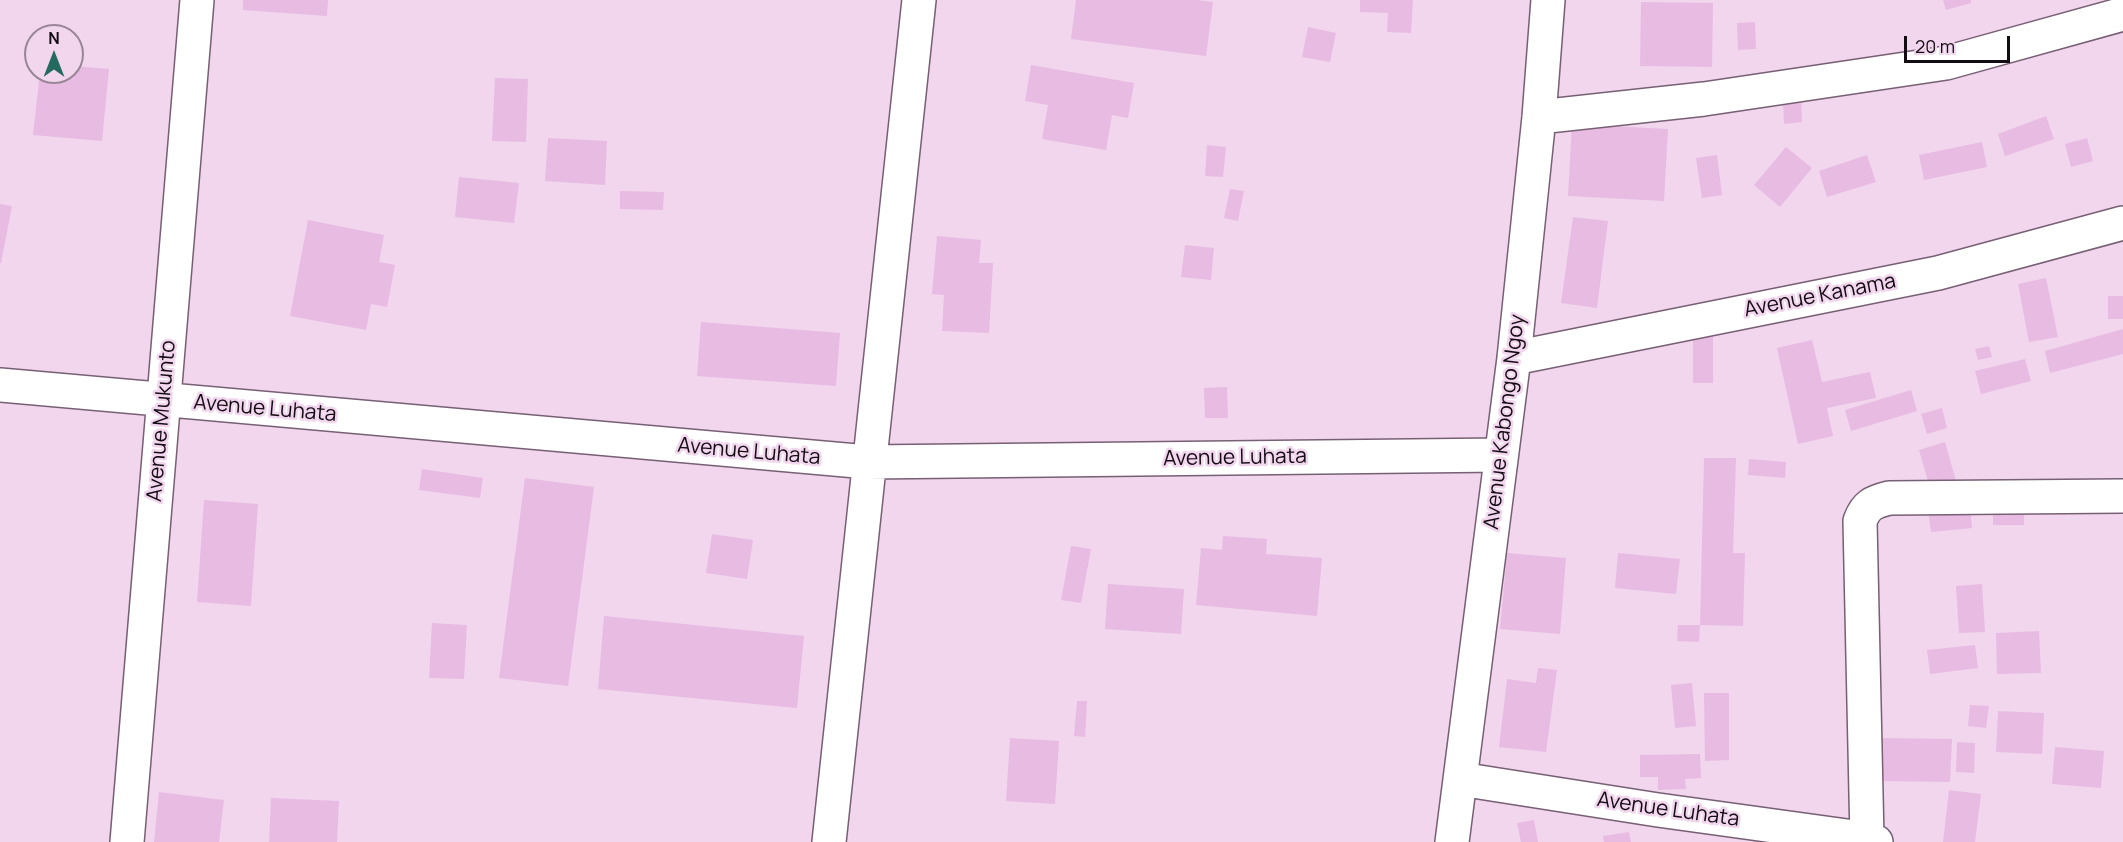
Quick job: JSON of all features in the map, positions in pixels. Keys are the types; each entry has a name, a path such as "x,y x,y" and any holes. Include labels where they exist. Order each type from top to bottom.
{"street":[{"name":"Avenue Mukunto","path":"127,842 197,0"},
{"path":"829,842 919,0"},
{"name":"Avenue Kabongo Ngoy","path":"1452,842 1514,358 1539,117 1548,0"},
{"path":"1539,117 1704,99 1946,63 2123,14"},
{"name":"Avenue Kanama","path":"1514,358 1938,273 2123,223"},
{"name":"Avenue Luhata","path":"0,385 868,462 1502,455"},
{"path":"1872,841 1860,521 1865,508 1872,502 1889,498 2123,496"},
{"name":"Avenue Luhata","path":"1460,779 1872,841"}],"building":[{"path":"243,0 328,0 327,16 243,10"},
{"path":"1076,0 1213,2 1206,56 1071,39"},
{"path":"1360,0 1413,0 1411,33 1387,32 1388,13 1360,12"},
{"path":"1943,0 1971,0 1971,3 1946,10"},
{"path":"1641,2 1713,3 1712,67 1640,66"},
{"path":"1755,22 1756,49 1738,50 1737,23"},
{"path":"1308,27 1336,33 1330,62 1302,57"},
{"path":"1031,65 1134,83 1128,118 1112,115 1106,150 1042,139 1048,105 1025,101"},
{"path":"84,67 109,69 102,141 33,135 39,84 84,84"},
{"path":"495,78 528,79 526,142 492,141"},
{"path":"1801,98 1802,122 1784,124 1783,99"},
{"path":"2046,116 2054,139 2005,156 1998,134"},
{"path":"1572,124 1668,129 1664,201 1568,196"},
{"path":"548,138 607,141 605,185 545,181"},
{"path":"2087,138 2093,161 2071,167 2065,144"},
{"path":"1982,142 1987,167 1924,180 1919,155"},
{"path":"1207,145 1226,147 1223,177 1205,176"},
{"path":"1786,147 1812,168 1780,207 1754,185"},
{"path":"1717,155 1722,195 1702,198 1696,158"},
{"path":"1867,155 1876,182 1827,197 1819,171"},
{"path":"459,177 519,183 514,223 455,217"},
{"path":"1230,189 1244,191 1238,221 1224,218"},
{"path":"620,191 664,192 663,210 620,209"},
{"path":"0,204 12,206 1,263 0,263"},
{"path":"1573,217 1608,221 1597,308 1561,303"},
{"path":"308,220 384,235 379,262 395,265 387,307 371,304 366,330 290,316"},
{"path":"937,236 981,240 979,263 993,263 989,333 942,331 944,295 932,294"},
{"path":"1185,245 1214,248 1211,280 1181,277"},
{"path":"2046,278 2058,337 2029,342 2018,284"},
{"path":"2108,296 2123,296 2123,319 2108,319"},
{"path":"701,322 840,333 836,386 697,376"},
{"path":"2123,329 2123,354 2050,373 2045,351"},
{"path":"1693,336 1713,336 1713,383 1693,383"},
{"path":"1812,340 1822,382 1870,372 1876,398 1827,408 1833,436 1798,444 1777,348"},
{"path":"1989,346 1992,357 1978,360 1975,349"},
{"path":"2025,359 2031,381 1981,394 1975,371"},
{"path":"1227,387 1228,418 1205,418 1204,388"},
{"path":"1911,390 1917,411 1851,431 1845,410"},
{"path":"1942,408 1947,428 1927,434 1921,414"},
{"path":"1945,442 1956,481 1930,488 1919,450"},
{"path":"1704,458 1736,458 1733,553 1745,553 1743,626 1700,625"},
{"path":"1749,459 1786,462 1785,478 1748,475"},
{"path":"422,469 483,478 480,498 419,490"},
{"path":"525,478 594,487 568,686 499,678"},
{"path":"204,500 258,504 251,606 197,602"},
{"path":"1970,505 1972,528 1931,532 1928,510"},
{"path":"1993,507 2024,507 2024,525 1993,525"},
{"path":"712,534 753,540 747,579 706,573"},
{"path":"1223,536 1267,539 1266,554 1322,558 1317,616 1196,605 1201,548 1222,550"},
{"path":"1071,546 1091,549 1081,603 1061,600"},
{"path":"1507,553 1566,558 1560,634 1500,629"},
{"path":"1618,553 1680,559 1676,594 1615,588"},
{"path":"1108,584 1184,589 1181,634 1105,629"},
{"path":"1982,584 1985,632 1959,633 1956,586"},
{"path":"604,616 804,636 797,708 598,689"},
{"path":"432,623 467,625 464,679 429,678"},
{"path":"1678,625 1700,625 1699,642 1677,641"},
{"path":"2039,631 2041,673 1997,674 1996,633"},
{"path":"1975,645 1978,668 1930,674 1927,650"},
{"path":"1538,668 1557,670 1546,752 1499,747 1507,679 1536,683"},
{"path":"1692,683 1696,726 1675,728 1671,685"},
{"path":"1704,693 1729,693 1729,760 1705,761"},
{"path":"1077,701 1087,701 1085,737 1074,736"},
{"path":"1970,705 1989,706 1986,728 1968,726"},
{"path":"1998,711 2044,713 2042,754 1996,752"},
{"path":"1010,738 1059,741 1055,804 1006,801"},
{"path":"1881,738 1952,739 1950,782 1880,781"},
{"path":"1957,742 1975,743 1974,773 1956,772"},
{"path":"2055,747 2104,751 2101,788 2052,784"},
{"path":"1700,754 1701,778 1685,779 1686,789 1658,790 1658,777 1640,777 1640,755"},
{"path":"1949,790 1981,794 1975,842 1943,842"},
{"path":"159,792 224,800 219,842 154,842"},
{"path":"271,798 339,801 337,842 269,842"},
{"path":"1534,820 1538,842 1521,842 1517,823"},
{"path":"1629,832 1631,842 1604,842 1603,836"}]}
